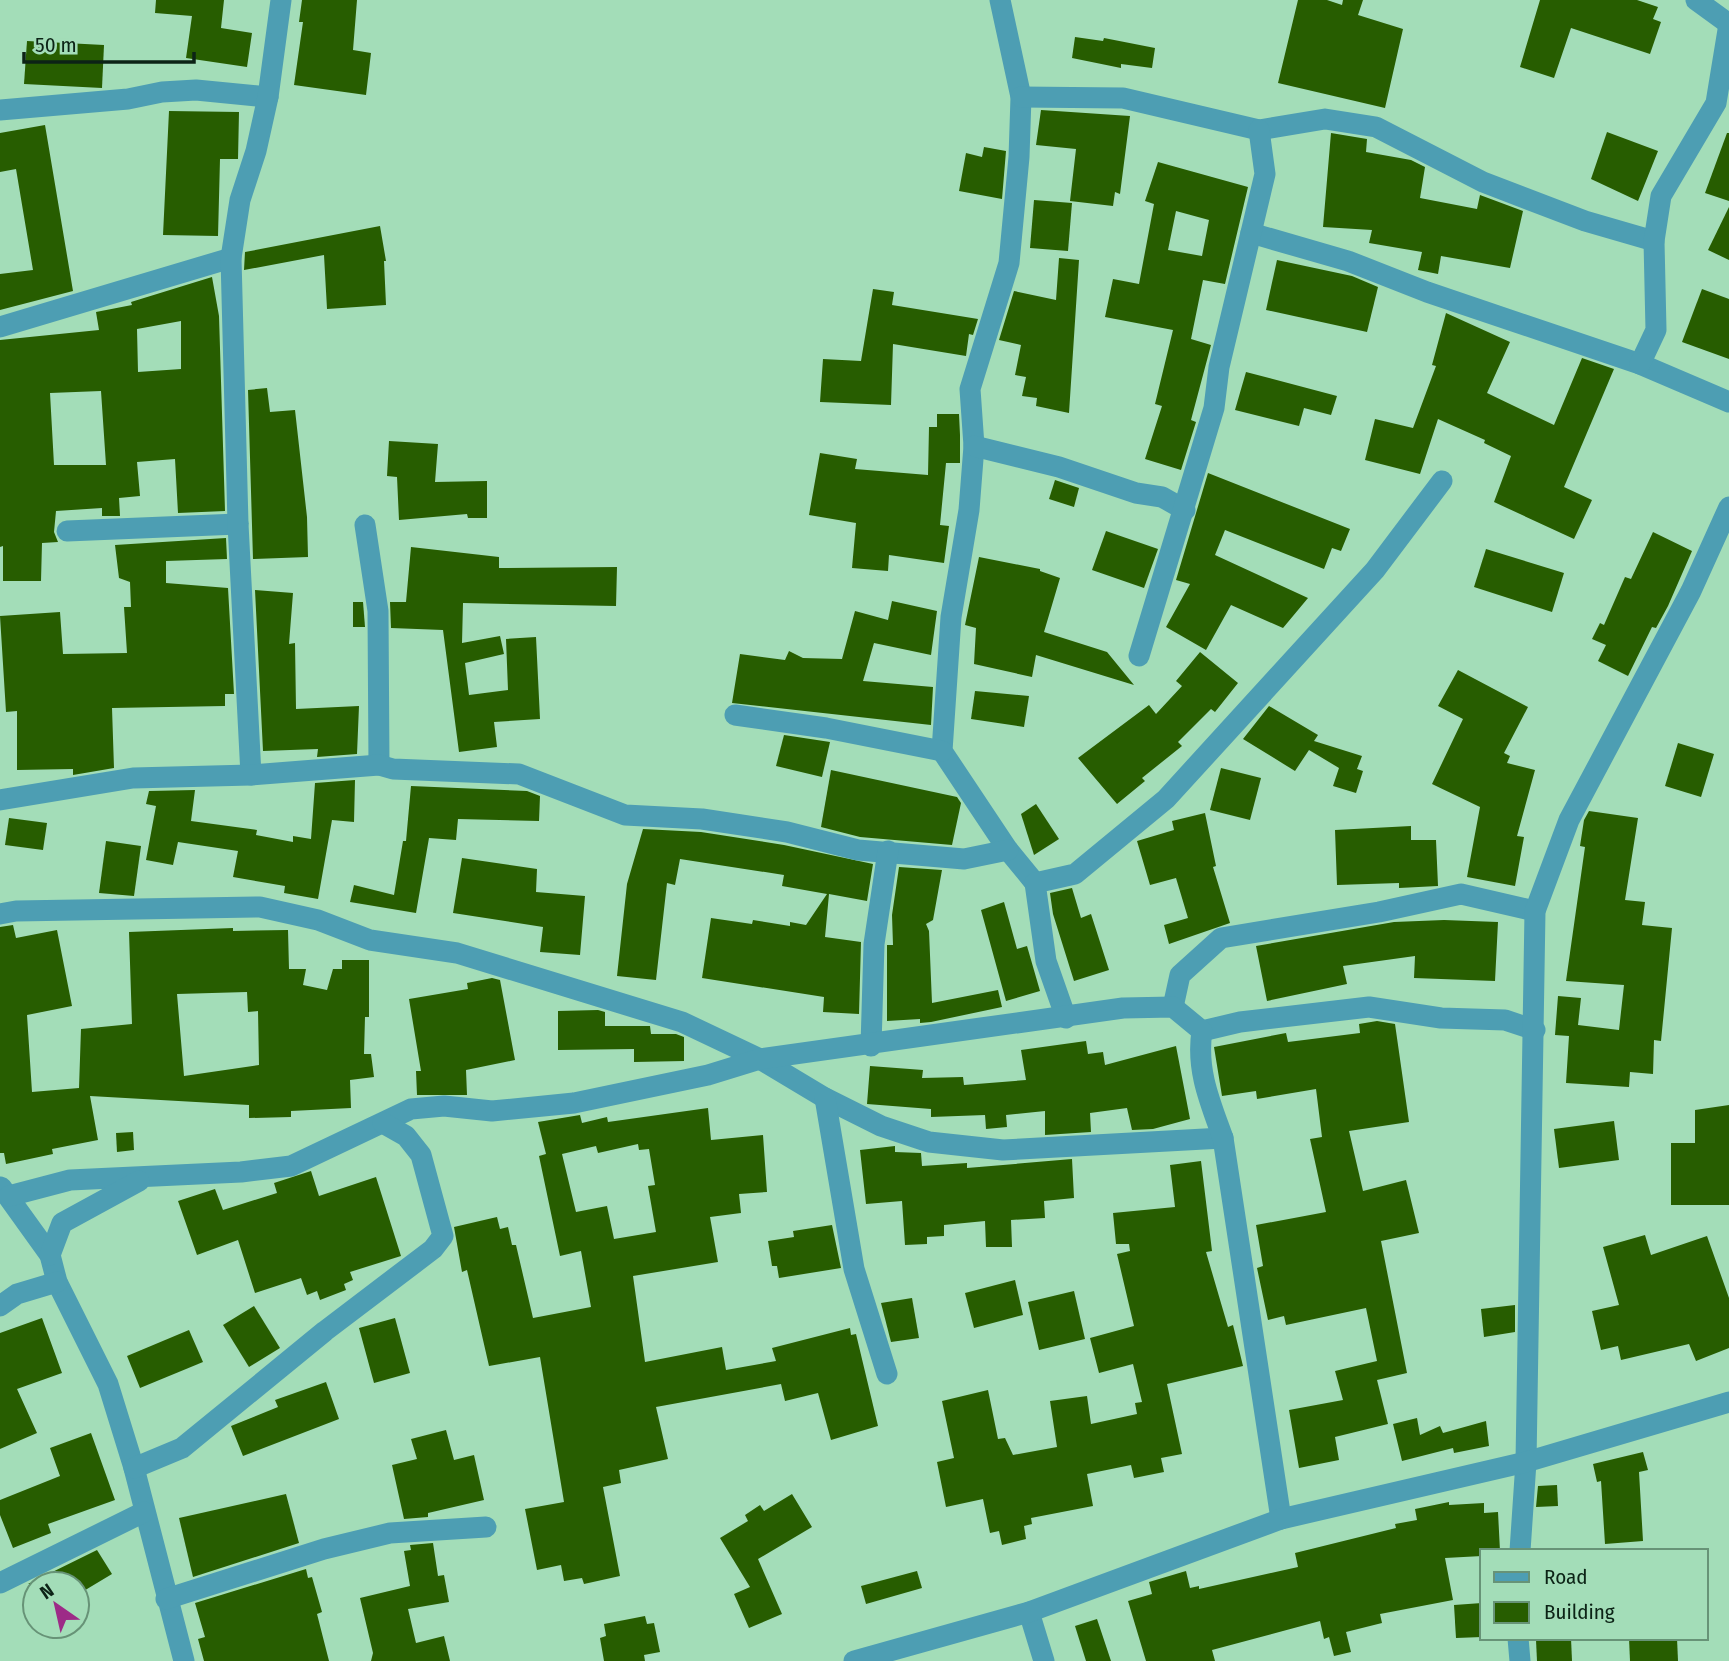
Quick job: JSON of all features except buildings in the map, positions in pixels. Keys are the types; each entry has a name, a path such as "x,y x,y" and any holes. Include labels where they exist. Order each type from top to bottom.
{"street":[{"path":"251,775 238,524 231,258 240,200 256,151 268,97 281,0"},
{"path":"1000,0 1021,97 1019,157 1009,262 970,389 974,446 969,510 951,617 942,751 1008,850 1035,883 1046,961 1066,1018"},
{"path":"1640,364 1656,330 1654,240 1661,196 1716,103 1729,24 1696,0"},
{"path":"0,110 102,102 162,92 196,90 268,97"},
{"path":"1021,97 1123,98 1259,130 1325,119 1376,127 1483,182 1585,221 1654,240"},
{"path":"1139,656 1214,408 1219,367 1265,174 1259,130"},
{"path":"1251,233 1348,261 1427,292 1640,364 1729,402"},
{"path":"0,327 231,258"},
{"path":"974,446 1059,467 1136,493 1162,498 1185,510"},
{"path":"1035,883 1075,874 1166,799 1375,570 1442,481"},
{"path":"1520,1549 1526,1462 1535,911 1569,820 1685,602 1729,507"},
{"path":"67,531 238,524"},
{"path":"365,525 378,611 379,765"},
{"path":"735,715 826,728 942,751"},
{"path":"0,800 133,778 251,775 379,765 393,769 519,774 625,815 702,819 787,832 858,850 964,859 1008,850"},
{"path":"872,1046 874,944 888,851"},
{"path":"1173,1007 1180,975 1221,938 1379,912 1461,894 1535,911"},
{"path":"0,914 16,911 260,907 318,920 370,940 457,953 682,1022 760,1059 825,1098 881,1126 929,1142 1003,1150 1223,1138"},
{"path":"184,1661 134,1468 108,1384 57,1282 50,1255 4,1191 70,1180 291,1166 411,1109 444,1106 492,1111 574,1103 708,1075 760,1059 872,1046 1124,1008 1173,1007 1202,1031"},
{"path":"1202,1031 1240,1022 1369,1007 1441,1018 1505,1020 1535,1030"},
{"path":"1202,1031 1198,1056 1223,1138 1281,1519"},
{"path":"825,1098 854,1269 887,1374"},
{"path":"134,1468 182,1448 325,1331 433,1249 443,1236 421,1155 406,1136 383,1123"},
{"path":"50,1255 62,1223 95,1202 150,1176"},
{"path":"0,1306 17,1294 57,1282"},
{"path":"854,1661 1029,1612 1281,1519 1526,1462 1729,1402"},
{"path":"0,1583 144,1513"},
{"path":"166,1599 324,1549 390,1533 486,1527"},
{"path":"1029,1612 1044,1661"},
{"path":"1518,1640 1520,1661"}]}
